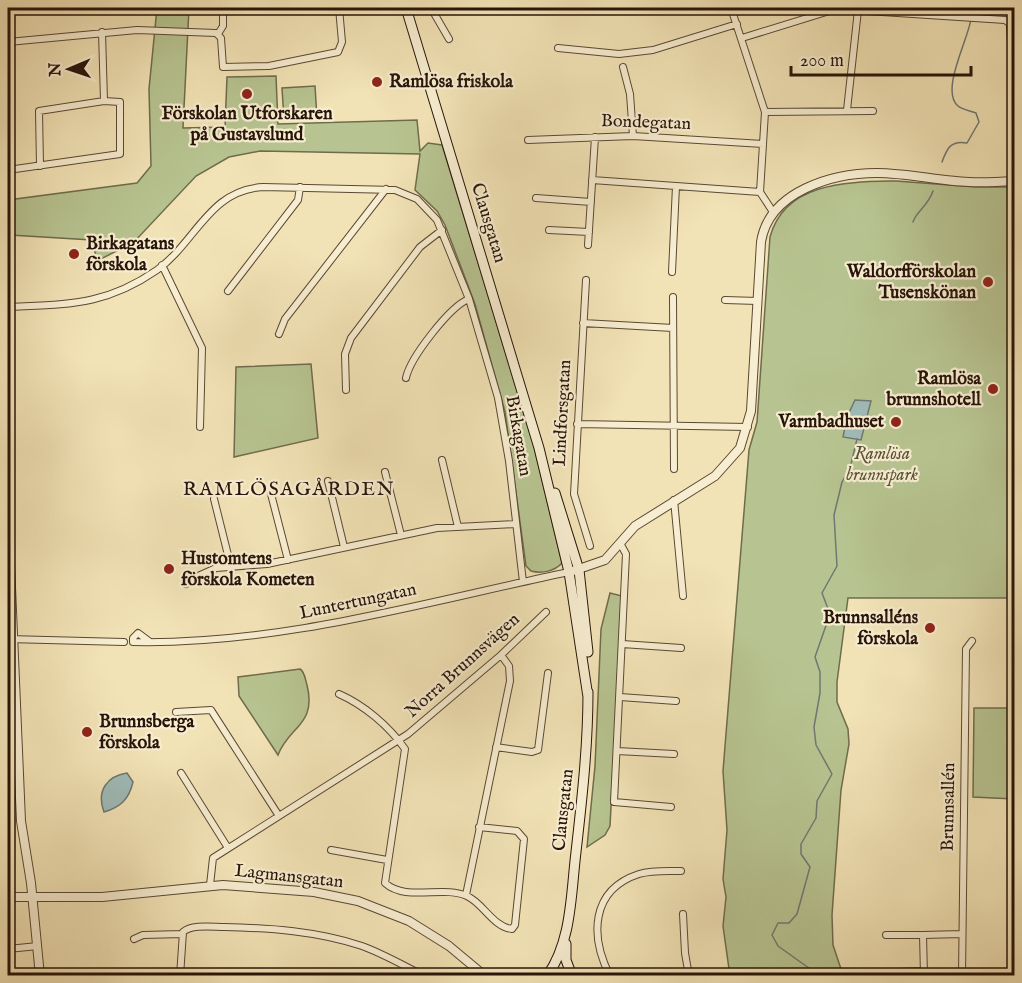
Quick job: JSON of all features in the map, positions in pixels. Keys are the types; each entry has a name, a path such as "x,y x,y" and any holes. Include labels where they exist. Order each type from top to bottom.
{"main road":[{"name":"Clausgatan","path":"406,8 539,448 566,524 579,570 587,627 588,697 584,776 566,926 559,955 547,975"},
{"name":"Clausgatan","path":"539,448 569,572 588,697"},
{"name":"Clausgatan","path":"566,926 566,960 572,975"}],"street":[{"path":"224,8 223,26 218,34 223,67 296,62 339,50 342,42 339,8"},
{"path":"431,8 449,39"},
{"path":"731,8 765,112 760,192 773,212"},
{"path":"742,38 831,9 857,9 1007,22 1010,24 1014,91"},
{"path":"847,110 857,9"},
{"path":"558,48 619,54 653,50 737,24"},
{"path":"8,42 57,39 102,32 160,29 218,34"},
{"path":"102,32 104,101"},
{"path":"623,67 630,94 633,136"},
{"path":"8,170 40,166 119,156 120,102 104,101 39,111 40,166"},
{"path":"765,112 873,111"},
{"name":"Bondegatan","path":"528,140 633,136 763,144"},
{"path":"588,245 595,137"},
{"path":"569,572 605,560 634,526 724,469 740,448 748,427 763,234 773,212 788,198 857,174 891,174 970,183 1014,181"},
{"path":"592,180 760,192"},
{"path":"672,272 676,186"},
{"name":"Birkagatan","path":"8,307 75,304 102,299 162,265 211,210 229,196 252,187 386,189 404,192 421,202 433,214 442,230 469,299 501,412 523,582"},
{"path":"228,291 298,200 300,187"},
{"path":"279,334 285,319 386,189"},
{"path":"536,198 591,202"},
{"path":"346,390 345,354 351,338 420,248 442,230"},
{"path":"549,230 589,232"},
{"path":"162,265 202,348 200,427"},
{"name":"Lindforsgatan","path":"586,280 574,494 590,546"},
{"path":"673,297 674,469"},
{"path":"406,378 410,365 449,313 469,299"},
{"path":"724,300 758,301"},
{"path":"583,323 673,327"},
{"path":"577,424 748,427"},
{"path":"442,460 458,527"},
{"path":"385,472 401,535"},
{"path":"328,481 344,547"},
{"path":"271,494 288,560"},
{"path":"214,499 231,567"},
{"path":"674,499 683,596"},
{"path":"8,517 10,639 21,821 33,898 40,975"},
{"path":"186,584 214,568 288,560 401,535 458,527 516,524"},
{"path":"620,543 626,554 614,802 671,807"},
{"name":"Luntertungatan","path":"150,642 215,640 285,632 569,572"},
{"name":"Norra Brunnsvägen","path":"210,885 211,861 228,848 399,741 501,655 546,612"},
{"path":"10,639 123,642"},
{"name":"Brunnsallén","path":"962,975 966,649 972,641"},
{"path":"622,644 681,648"},
{"path":"466,895 511,676 509,666 501,655"},
{"path":"496,747 532,752 538,750 548,673"},
{"name":"Norra Brunnsvägen","path":"339,694 353,700 374,716 399,741"},
{"path":"620,697 676,701"},
{"path":"176,712 211,710 279,816"},
{"path":"399,741 405,749 405,756 384,882 392,888 466,895 503,927 510,929 514,927 524,839 517,831 479,827"},
{"path":"617,751 674,754"},
{"path":"181,773 228,848"},
{"path":"331,850 387,860"},
{"path":"610,975 600,955 596,937 598,919 607,899 617,886 638,875 681,870"},
{"name":"Lagmansgatan","path":"8,897 124,896 210,885 288,888 337,896 369,904 420,926 485,975"},
{"path":"683,914 684,953 689,975"},
{"path":"180,975 183,934 189,928 216,927 279,929 317,935 362,946 425,975"},
{"path":"134,939 143,935 183,934"},
{"path":"886,935 962,934"},
{"path":"856,975 924,973 924,935"},
{"path":"8,949 38,946"}],"green space":[{"path":"157,8 189,8 183,128 225,127 227,77 276,76 278,124 417,120 420,151 428,143 442,145 532,438 562,563 559,566 540,572 531,571 526,566 505,412 475,304 445,225 437,211 415,190 420,154 260,151 229,157 196,176 134,242 97,261 92,240 10,235 8,200 137,183 151,166 149,89"},
{"path":"315,86 317,118 284,120 282,88"},
{"name":"Ramlösa brunnspark","path":"896,181 976,187 1014,187 1014,598 848,598 837,682 837,702 848,729 849,744 841,790 832,915 833,945 841,969 846,975 730,976 723,926 726,897 723,879 727,830 723,771 749,450 757,422 770,237 778,219 789,205 804,195 839,184"},
{"path":"311,364 318,438 234,457 236,367"},
{"path":"610,593 622,596 610,826 605,835 587,847 595,766 601,629"},
{"path":"300,669 307,685 308,709 305,717 278,755 239,696 238,677"},
{"path":"974,708 1014,708 1014,799 973,797"}],"water":[{"path":"855,400 871,401 861,440 843,437 847,417"},
{"path":"127,773 133,782 127,798 120,805 104,812 102,791 114,777"}],"waterway":[{"path":"972,15 975,8"},
{"path":"942,162 950,146 962,142 967,143 979,122 976,113 958,106 953,99 952,89 953,77 971,19"},
{"path":"913,222 933,191"},
{"path":"820,976 778,946 772,935 778,923 789,923 797,914 810,867 801,854 801,844 816,818 817,801 832,774 816,745 814,727 820,693 820,672 815,657 830,614 822,593 837,566 834,515 842,482 850,468 857,439"}],"place":[{"name":"Ramlösa friskola","path":"377,82"},
{"name":"Förskolan Utforskaren på Gustavslund","path":"247,94"},
{"name":"Birkagatans förskola","path":"74,254"},
{"name":"Waldorfförskolan Tusenskönan","path":"988,282"},
{"name":"Ramlösa brunnshotell","path":"993,389"},
{"name":"Varmbadhuset","path":"896,422"},
{"name":"Hustomtens förskola Kometen","path":"169,569"},
{"name":"Brunnsalléns förskola","path":"930,628"},
{"name":"Brunnsberga förskola","path":"87,732"}],"district":[{"name":"RAMLÖSAGÅRDEN","path":"289,489"}]}
